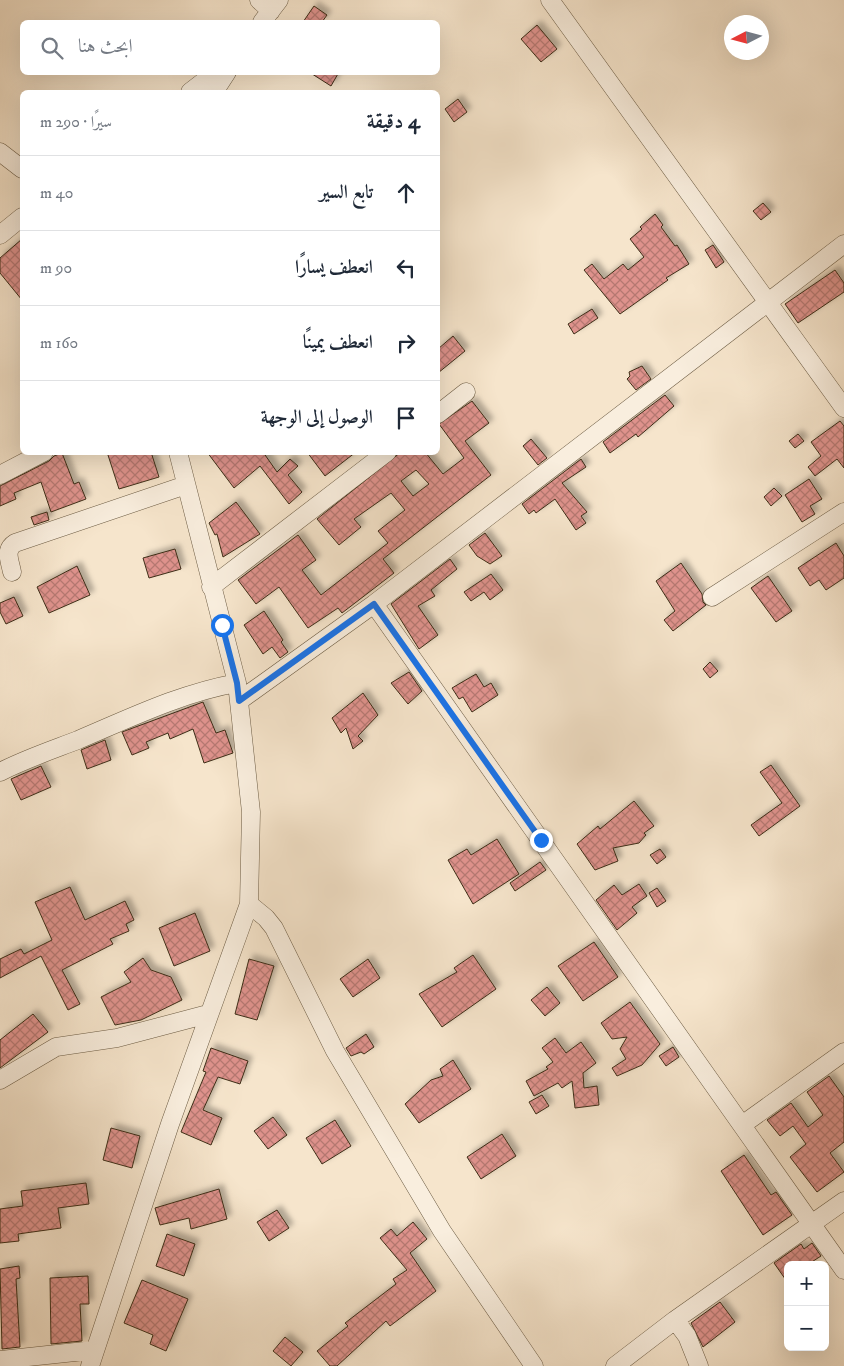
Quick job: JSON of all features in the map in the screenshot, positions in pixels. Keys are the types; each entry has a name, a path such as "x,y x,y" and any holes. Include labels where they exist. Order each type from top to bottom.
{"street":[{"path":"550,0 844,408"},
{"path":"193,90 212,75"},
{"path":"215,90 225,75"},
{"path":"0,152 20,168"},
{"path":"0,235 20,219"},
{"path":"239,701 374,604 844,244"},
{"path":"440,412 466,392"},
{"path":"0,475 38,455"},
{"path":"0,1360 92,1358 208,1014 235,948 249,904 250,812 237,683 179,455"},
{"path":"211,587 383,455"},
{"path":"12,572 8,554 10,546 15,543 186,486"},
{"path":"712,597 844,512"},
{"path":"374,604 844,1270"},
{"path":"0,772 38,754 183,697 211,688 237,683"},
{"path":"249,904 274,928 334,1051 442,1232 534,1366"},
{"path":"0,1080 56,1047 117,1038 208,1014"},
{"path":"742,1125 844,1052"},
{"path":"616,1366 675,1320 844,1201"},
{"path":"675,1320 687,1336 699,1366"}],"building":[{"path":"314,6 327,15 323,20 304,20"},
{"path":"537,25 557,49 541,62 521,39"},
{"path":"314,75 337,75 331,86"},
{"path":"458,99 467,112 454,122 445,109"},
{"path":"763,203 771,212 761,220 753,211"},
{"path":"655,214 663,225 661,227 675,246 677,245 689,264 666,278 668,280 620,314 584,270 592,264 604,279 623,264 628,270 644,257 630,239"},
{"path":"20,241 20,298 0,273 0,258"},
{"path":"713,245 724,262 716,268 705,250"},
{"path":"835,270 844,283 844,292 798,323 785,304"},
{"path":"592,309 598,318 574,334 568,324"},
{"path":"453,336 465,351 440,371 440,347"},
{"path":"642,366 651,379 636,390 627,379 630,376 629,372"},
{"path":"665,395 674,406 638,437 636,434 610,453 603,442"},
{"path":"472,401 489,423 465,441 491,475 383,559 394,573 342,613 338,608 308,628 279,587 256,604 238,580 298,535 316,560 302,570 321,595 388,543 378,531 405,510 391,493 354,519 361,527 339,545 317,519 397,455 427,455 443,474 464,458 440,423","holes":["416,470 429,484 413,496 401,481"]},
{"path":"840,421 844,426 844,468 837,459 815,476 808,467 821,456 811,442"},
{"path":"798,434 804,441 795,448 789,441"},
{"path":"531,439 547,458 538,465 523,446"},
{"path":"63,455 74,484 79,482 86,499 51,512 41,482 14,493 16,499 0,506 0,486 49,461 54,456"},
{"path":"108,455 152,455 159,477 119,489"},
{"path":"209,455 265,455 277,472 290,459 298,466 288,475 302,492 289,504 260,466 234,488"},
{"path":"309,455 352,455 325,476"},
{"path":"581,459 586,467 562,483 587,512 581,516 586,523 576,530 555,499 536,513 534,510 529,514 522,504"},
{"path":"809,479 822,499 810,506 815,514 802,522 785,495"},
{"path":"774,488 782,496 771,506 764,497"},
{"path":"236,502 260,534 223,557 217,534 215,535 209,523"},
{"path":"47,512 49,520 34,525 31,517"},
{"path":"485,533 502,556 490,564 477,556 469,545"},
{"path":"836,543 844,556 844,578 826,590 819,580 810,586 798,568"},
{"path":"175,549 181,569 149,578 143,558"},
{"path":"450,559 457,569 431,590 435,596 418,606 438,635 419,649 391,604"},
{"path":"681,563 702,594 703,602 706,605 673,631 664,620 675,611 656,581"},
{"path":"77,566 90,595 49,613 37,587"},
{"path":"491,574 503,590 490,600 484,592 471,601 464,592"},
{"path":"768,576 792,611 776,622 751,588"},
{"path":"14,597 23,616 6,624 0,612 0,603"},
{"path":"264,611 283,640 281,642 288,652 280,658 272,647 263,654 244,625"},
{"path":"710,662 718,671 710,678 703,669"},
{"path":"409,672 422,691 408,704 391,683"},
{"path":"476,674 484,687 491,683 498,695 472,712 463,697 459,699 452,688"},
{"path":"363,693 378,715 358,736 363,741 353,749 346,728 341,733 332,718"},
{"path":"203,702 216,733 225,730 233,753 204,763 193,729 170,739 168,733 146,742 149,748 132,755 122,732"},
{"path":"105,740 111,760 87,769 81,750"},
{"path":"771,765 800,806 759,836 751,825 782,803 760,772"},
{"path":"41,766 51,787 21,800 11,779"},
{"path":"634,801 654,826 644,833 646,835 639,843 613,848 618,861 595,870 577,844 598,826 600,829"},
{"path":"497,839 519,874 473,904 448,860 467,849 471,855"},
{"path":"660,849 666,857 657,864 650,855"},
{"path":"540,862 546,870 515,891 510,883"},
{"path":"639,884 647,896 632,907 637,913 617,930 596,900 614,885 622,895"},
{"path":"70,887 85,920 125,901 134,920 126,924 129,931 110,939 113,944 62,970 80,1004 68,1010 41,956 0,978 0,959 21,949 24,954 52,940 35,902"},
{"path":"657,888 666,901 657,907 649,893"},
{"path":"195,913 210,951 174,966 159,928"},
{"path":"594,942 618,977 583,1001 558,966"},
{"path":"473,955 496,989 442,1027 419,994 457,972 454,968"},
{"path":"143,958 151,970 171,977 182,1000 141,1020 115,1025 101,997 131,982 124,972"},
{"path":"249,959 274,966 257,1020 235,1014"},
{"path":"368,959 380,978 353,997 340,979"},
{"path":"547,987 560,1003 545,1016 531,1000"},
{"path":"630,1002 660,1044 642,1065 617,1076 612,1068 626,1059 620,1049 627,1037 612,1039 601,1023"},
{"path":"33,1014 48,1032 0,1068 0,1040"},
{"path":"366,1034 374,1047 364,1054 361,1052 351,1056 346,1048"},
{"path":"555,1038 566,1053 581,1042 596,1063 583,1073 584,1088 597,1086 599,1105 575,1108 572,1081 562,1088 558,1083 534,1096 526,1081 548,1069 546,1067 553,1062 542,1048"},
{"path":"673,1047 679,1057 666,1066 659,1056"},
{"path":"211,1048 248,1061 240,1084 218,1077 203,1110 222,1118 211,1145 181,1132 206,1072 203,1071"},
{"path":"453,1060 471,1089 419,1123 405,1104 431,1080 443,1076 440,1069"},
{"path":"829,1076 844,1097 844,1142 830,1153 844,1172 817,1192 790,1157 806,1144 793,1126 780,1136 767,1120 791,1103 808,1127 823,1115 807,1092"},
{"path":"542,1095 549,1106 536,1114 529,1102"},
{"path":"273,1117 287,1135 268,1149 254,1131"},
{"path":"335,1120 351,1146 322,1164 306,1138"},
{"path":"111,1128 140,1136 132,1168 103,1160"},
{"path":"502,1134 516,1156 481,1179 467,1157"},
{"path":"744,1155 771,1195 776,1192 792,1215 763,1235 721,1171"},
{"path":"86,1183 89,1204 58,1208 61,1228 18,1234 19,1241 0,1243 0,1209 23,1206 21,1191"},
{"path":"219,1189 227,1219 191,1229 189,1218 160,1225 155,1208"},
{"path":"277,1210 289,1228 269,1241 257,1222"},
{"path":"413,1222 427,1239 410,1253 436,1291 390,1326 386,1321 337,1366 330,1366 317,1351 348,1326 345,1323 396,1284 393,1279 407,1270 380,1238 391,1229 397,1236"},
{"path":"167,1234 195,1244 184,1276 156,1266"},
{"path":"812,1243 821,1256 813,1261 784,1261 784,1277 774,1263 801,1244 804,1249"},
{"path":"19,1266 20,1278 16,1279 20,1347 2,1349 0,1269"},
{"path":"88,1276 89,1304 80,1304 82,1341 51,1344 50,1278"},
{"path":"142,1280 188,1299 166,1351 150,1344 153,1335 124,1323"},
{"path":"720,1302 735,1322 703,1347 691,1323"},
{"path":"285,1337 303,1352 291,1366 273,1351"}],"route":[{"path":"222,625 237,683 239,701 374,604 541,840"}]}
